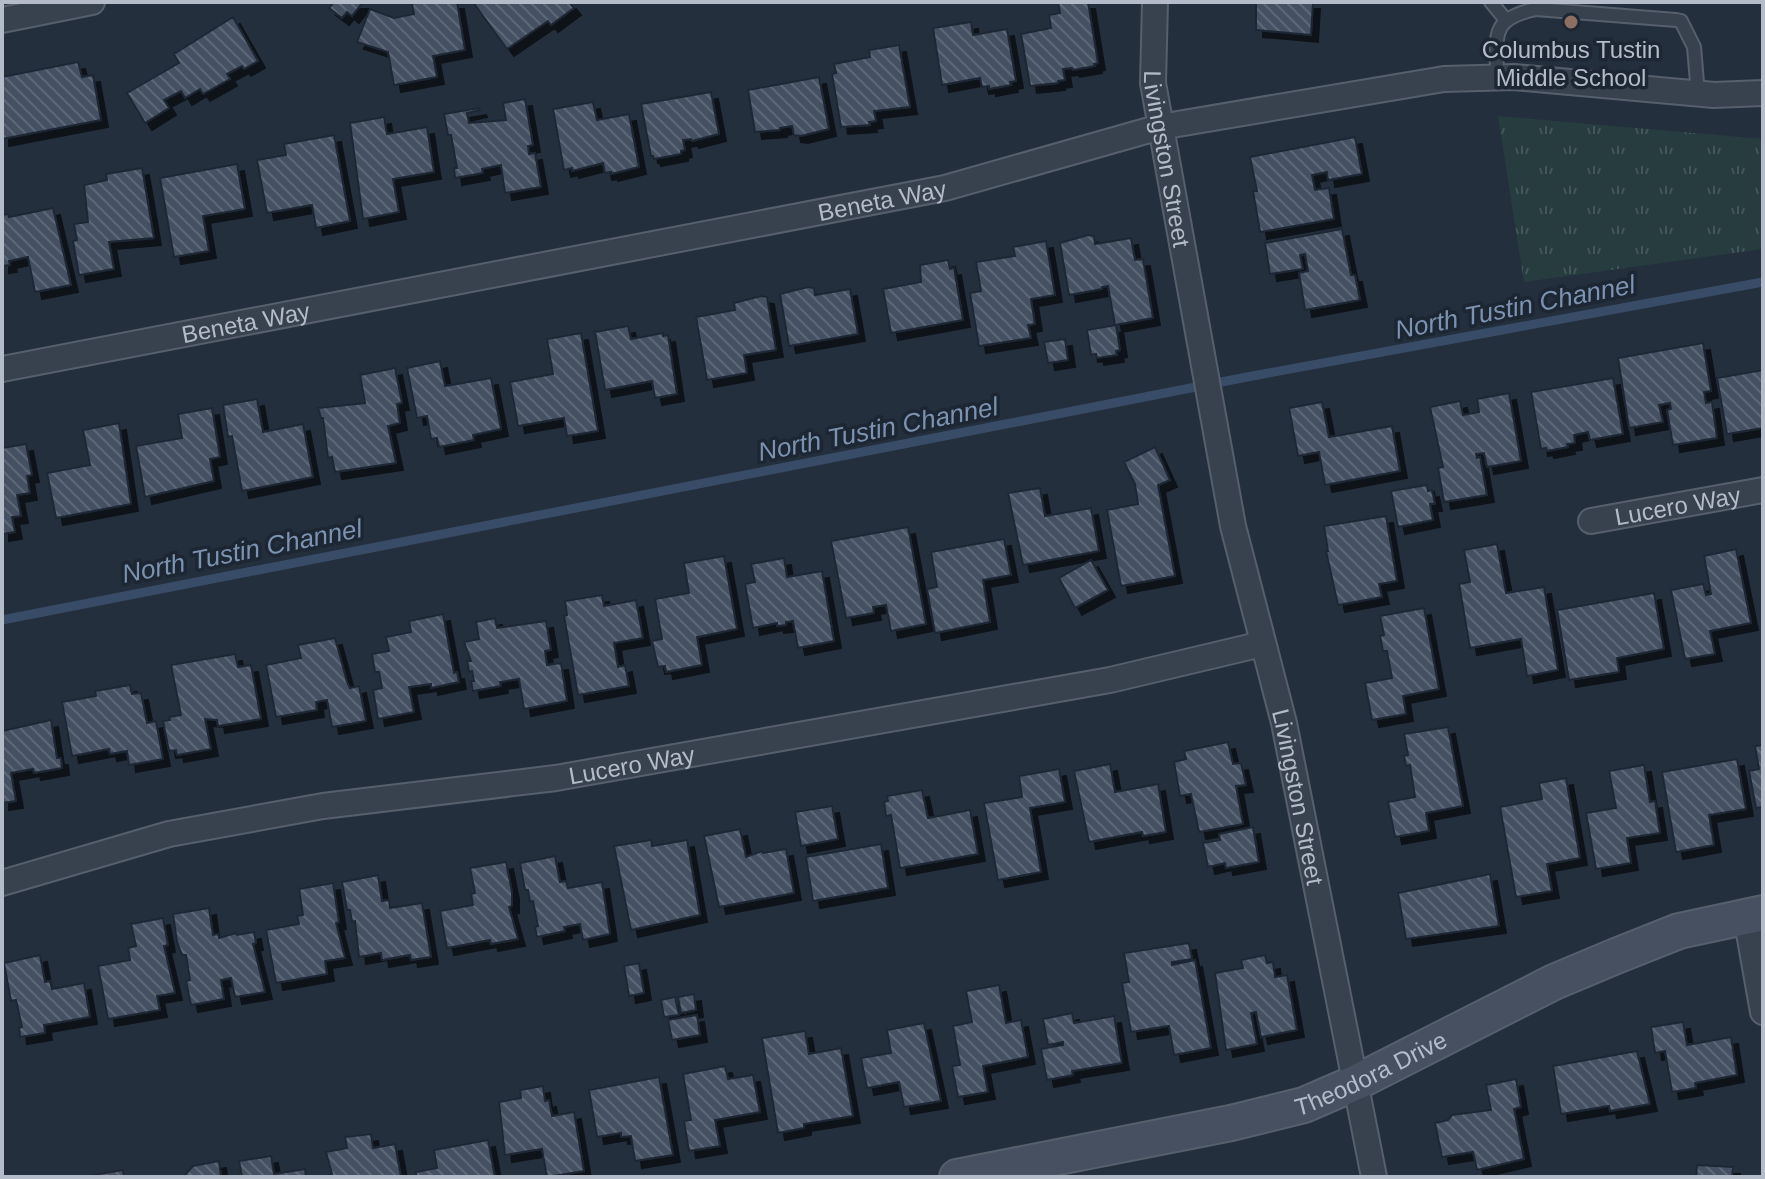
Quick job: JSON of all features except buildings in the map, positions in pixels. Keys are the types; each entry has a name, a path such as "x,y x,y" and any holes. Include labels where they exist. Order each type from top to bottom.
{"street":[{"path":"2,20 92,2"},
{"name":"Livingston Street","path":"1155,2 1153,83 1233,526 1284,723 1374,1177"},
{"name":"Beneta Way","path":"2,369 945,188 1160,127 1444,79 1497,77 1698,94 1763,93"},
{"name":"Lucero Way","path":"1591,521 1763,490"},
{"name":"Lucero Way","path":"2,883 169,834 323,806 556,778 1110,680 1262,644"},
{"path":"1755,914 1763,1012"},
{"name":"Theodora Drive","path":"957,1177 1231,1123 1304,1105 1357,1082 1554,982 1679,931 1755,914"}],"lane":[{"path":"1491,2 1510,16"},
{"path":"1497,77 1497,33 1510,16 1536,9 1681,21 1694,47 1698,94"}],"green space":[{"path":"1498,116 1763,139 1763,249 1524,282"}],"waterway":[{"name":"North Tustin Channel","path":"2,620 1247,377 1763,282"}],"place":[{"name":"Columbus Tustin Middle School","path":"1571,22"}]}
